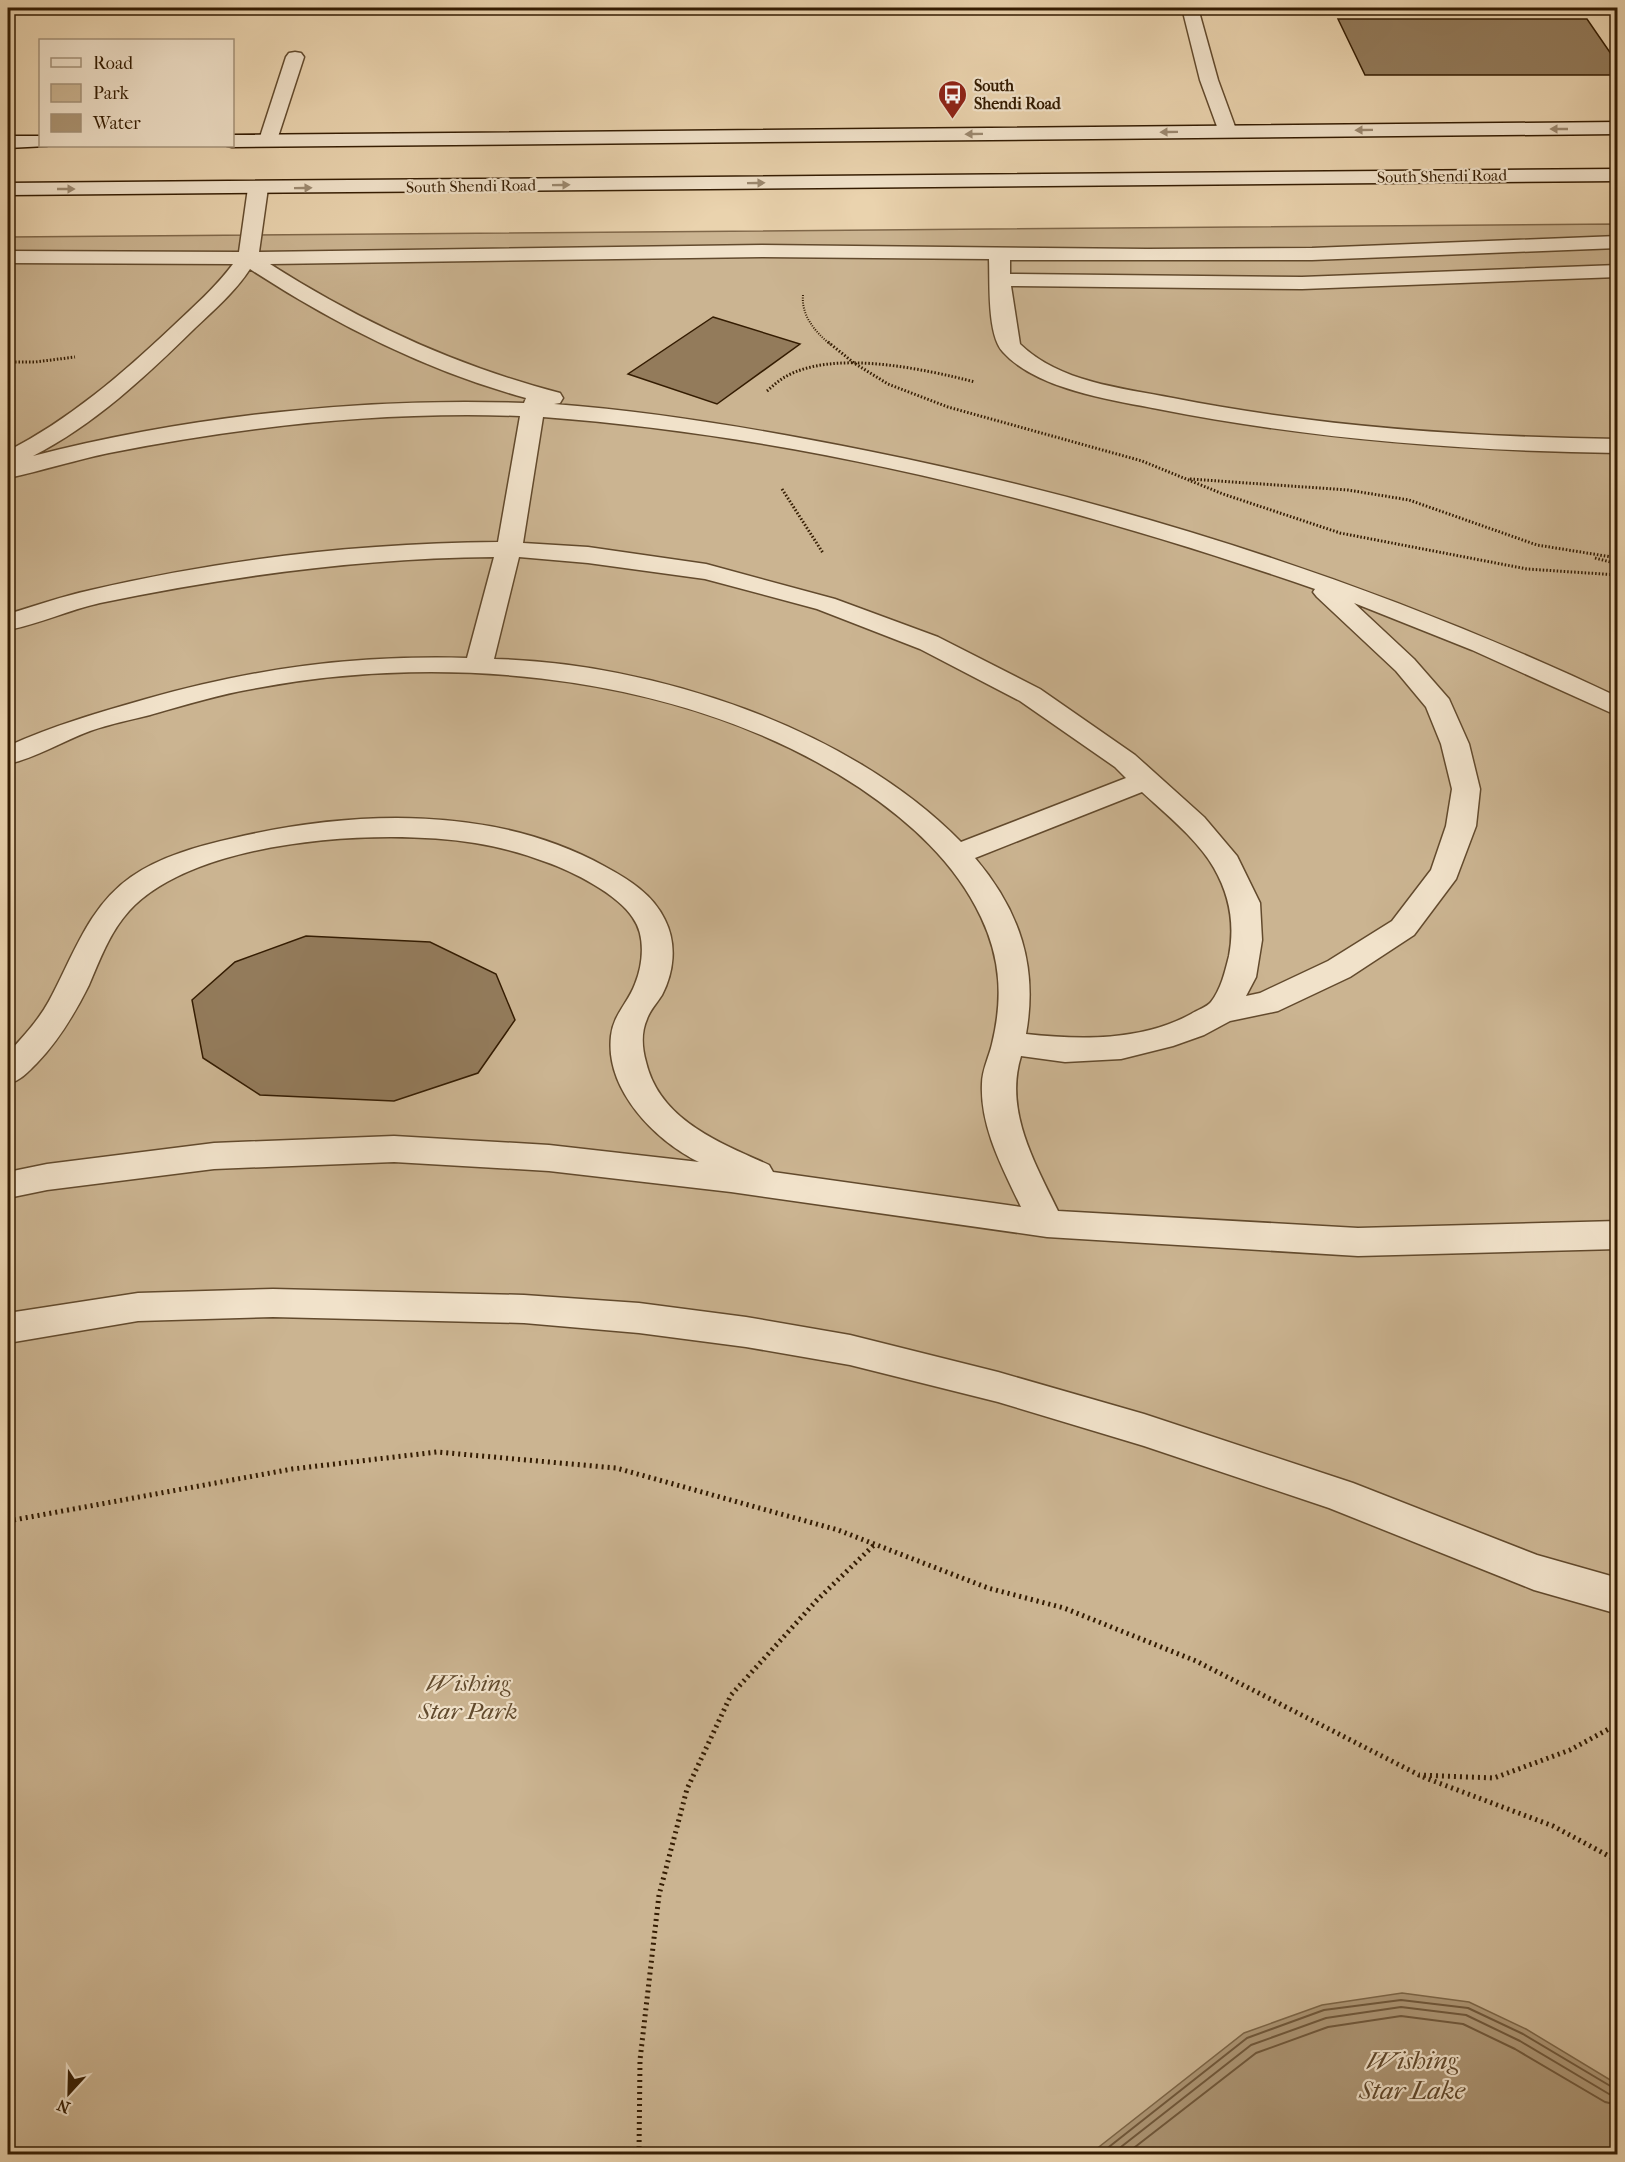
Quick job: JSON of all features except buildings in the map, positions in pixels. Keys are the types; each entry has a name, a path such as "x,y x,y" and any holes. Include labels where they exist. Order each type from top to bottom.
{"street":[{"path":"1190,8 1209,80 1228,132"},
{"path":"268,140 295,57"},
{"path":"234,141 1617,128"},
{"path":"8,142 39,142"},
{"name":"South Shendi Road","path":"8,189 1617,175"},
{"path":"8,460 28,451 75,422 123,384 209,303 248,258 258,188"},
{"path":"8,257 248,258 818,252 1312,254 1617,242"},
{"path":"999,253 1008,344 1022,360 1062,378 1116,393 1205,412 1273,423 1393,437 1545,446 1617,446"},
{"path":"248,258 327,307 418,355 535,402"},
{"path":"1001,280 1313,283 1379,282 1541,272 1617,271"},
{"path":"480,664 509,549 535,402"},
{"path":"8,471 84,451 146,439 281,419 368,411 535,402 717,430 910,466 1004,488 1221,548 1406,615 1509,658 1617,708"},
{"path":"8,622 93,597 203,576 304,561 417,550 509,549 588,555 706,572 826,604 929,642 1030,695 1125,761 1194,824 1227,863 1245,903 1247,940 1240,977 1222,1011"},
{"path":"1008,1043 1065,1050 1121,1047 1162,1038 1194,1027 1222,1011 1267,1003 1339,969 1403,928 1445,872 1461,826 1466,789 1455,744 1439,705 1405,665 1311,579"},
{"path":"8,756 79,726 184,696 290,674 392,665 480,664 552,670 627,683 718,708 798,741 865,778 934,832 972,873 998,920 1014,967 1014,1007 998,1083 1004,1133 1047,1224"},
{"path":"956,855 1146,780"},
{"path":"8,1072 37,1045 56,1017 97,931 113,910 132,890 185,860 251,842 308,832 352,828 441,830 480,835 531,846 590,868 634,900 649,918 657,942 658,959 654,981 632,1017 627,1035 626,1056 632,1076 663,1119 687,1140 783,1187"},
{"path":"8,1185 47,1177 214,1156 394,1149 549,1158 783,1187 1047,1224 1358,1242 1617,1235"},
{"path":"8,1328 138,1307 273,1303 524,1309 639,1318 746,1332 850,1350 998,1387 1144,1430 1339,1495 1534,1572 1617,1596"}],"path":[{"path":"818,252 805,280 802,307 818,334 854,363 888,384 948,407 1142,461 1223,494 1340,533 1527,569 1617,575"},
{"path":"763,438 785,497 818,548 827,556"},
{"path":"1186,479 1288,488 1348,490 1409,500 1537,545 1617,558"},
{"path":"1569,551 1617,564"},
{"path":"8,1521 292,1469 437,1452 616,1468 838,1530 988,1588 1064,1608 1196,1661 1419,1775 1553,1826 1617,1861"},
{"path":"639,2154 640,2060 659,1895 687,1789 731,1695 818,1600 875,1544"},
{"path":"1419,1775 1494,1778 1570,1750 1617,1724"}],"green space":[{"name":"Wishing Star Park","path":"1617,224 1617,2154 8,2154 8,237"}],"water":[{"name":"Wishing Star Lake","path":"1402,1993 1469,2002 1526,2029 1617,2084 1617,2154 1090,2154 1244,2033 1322,2005"}],"place":[{"name":"South Shendi Road","path":"953,120"}]}
